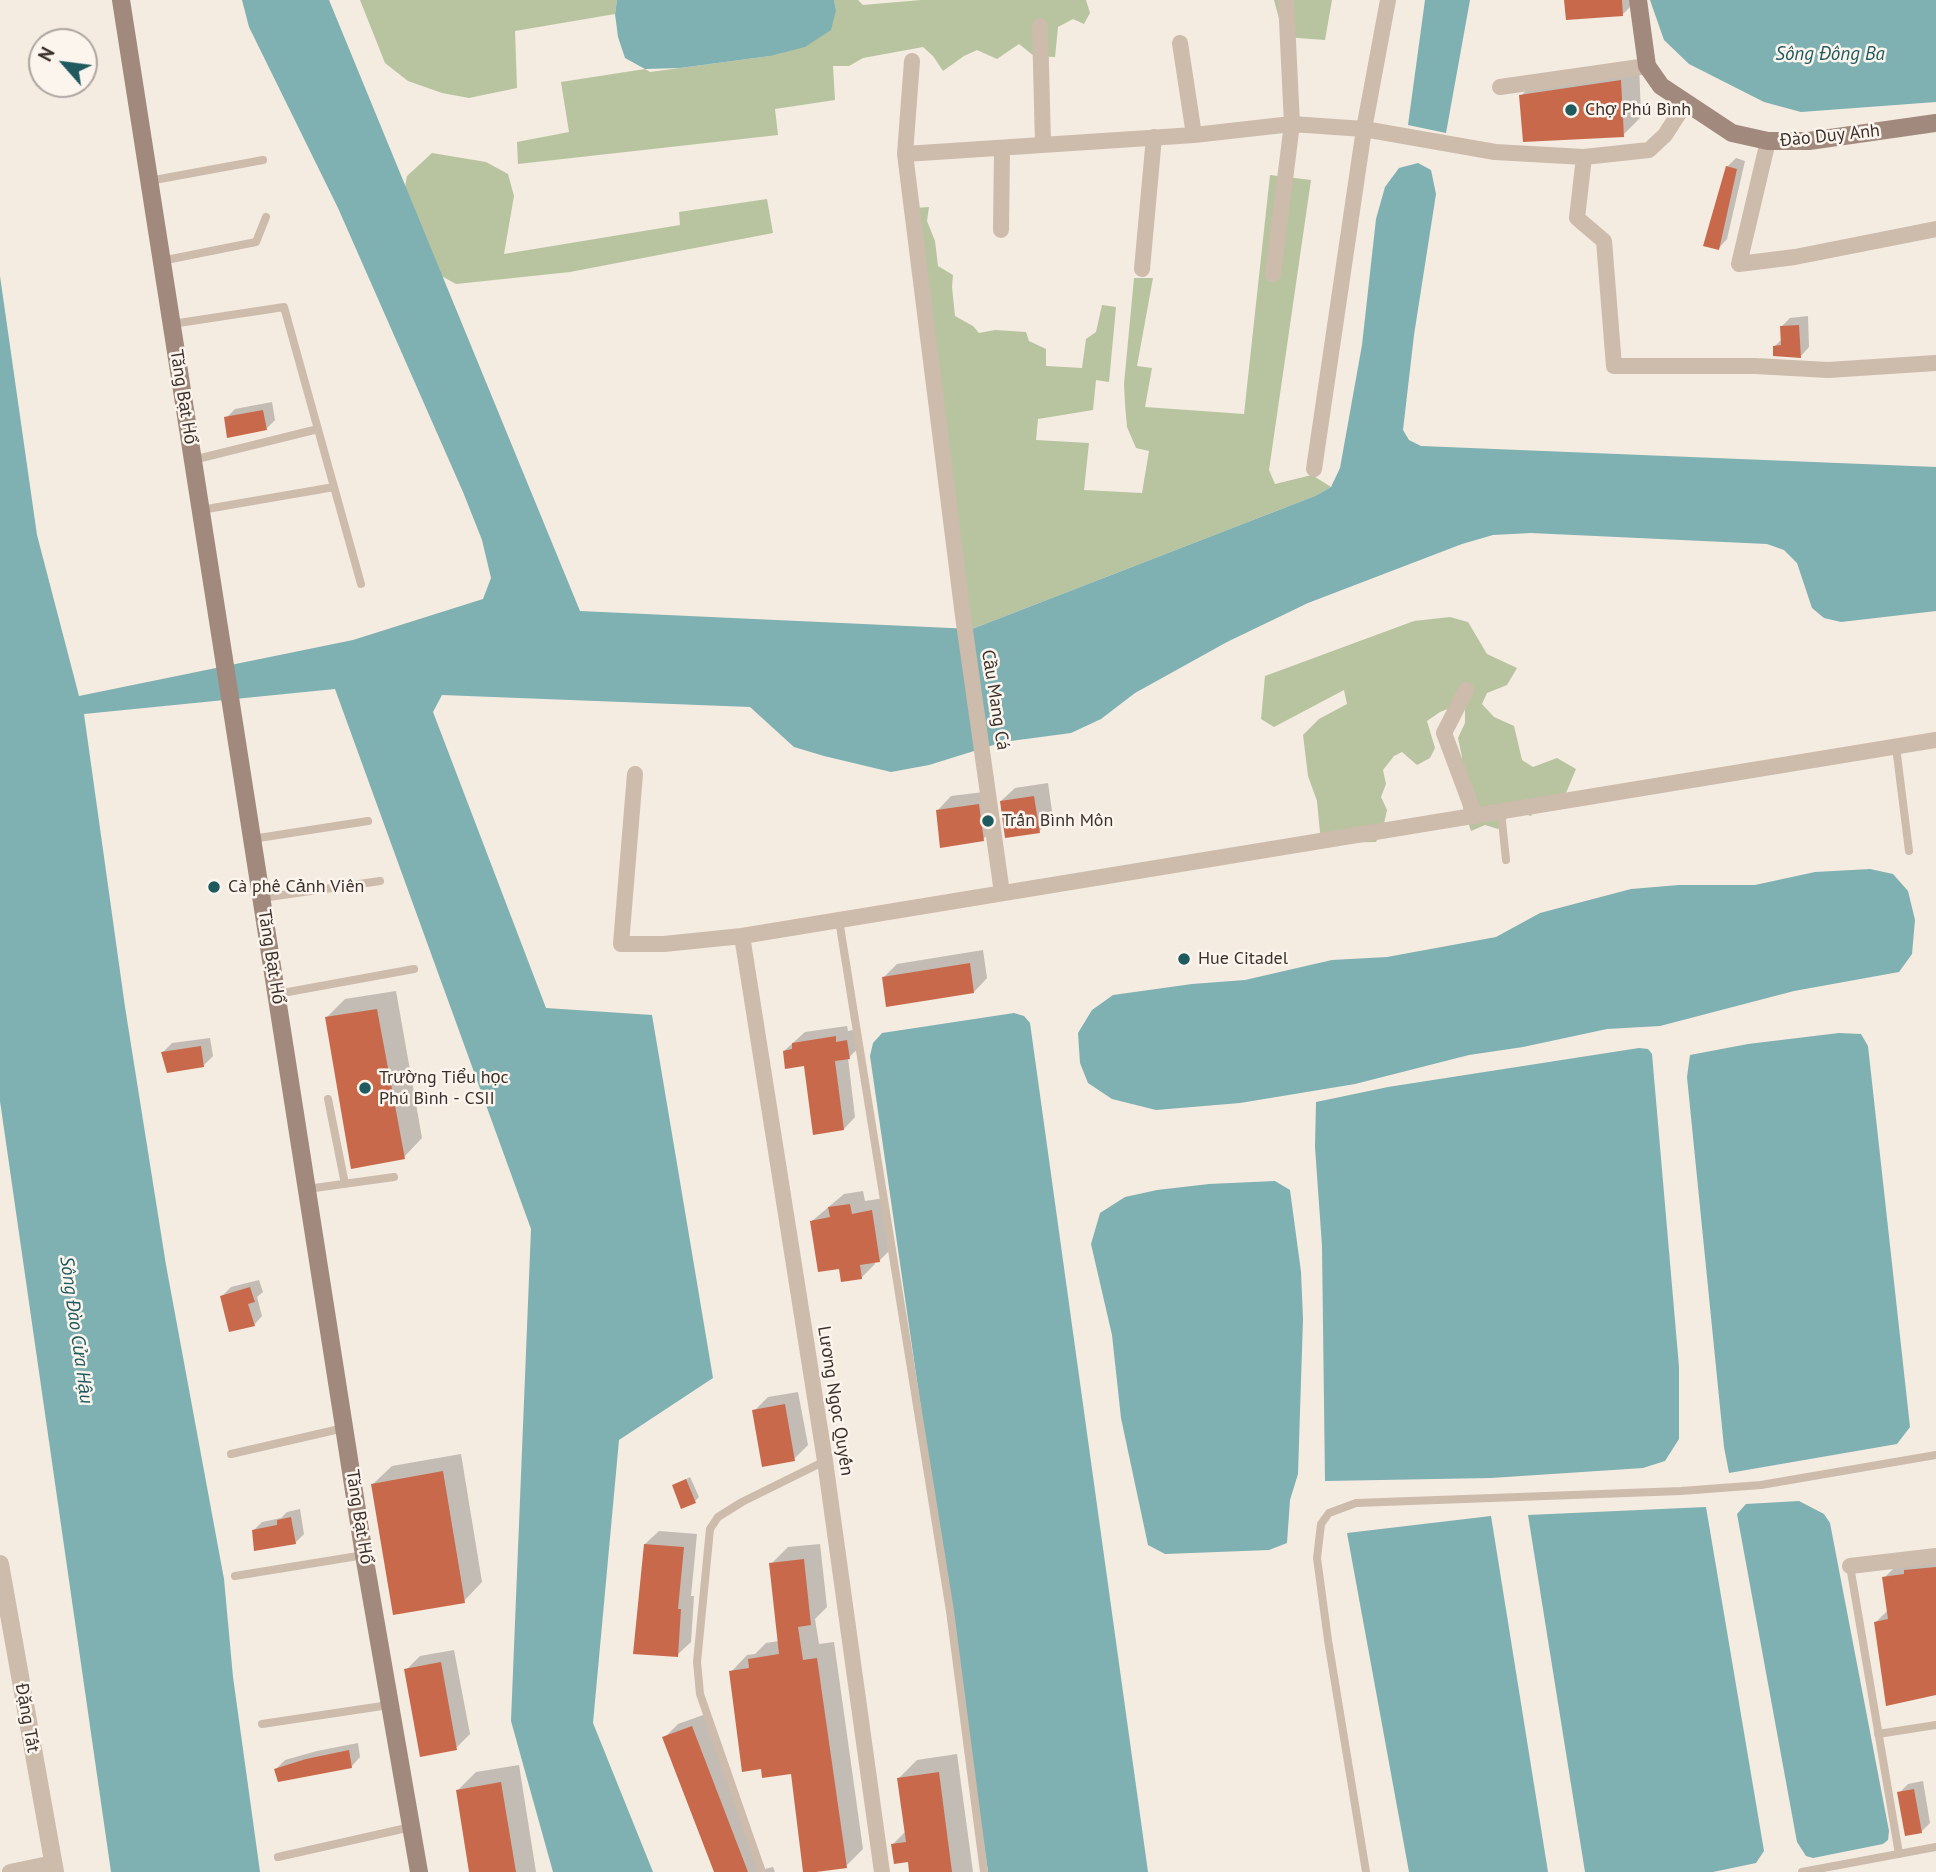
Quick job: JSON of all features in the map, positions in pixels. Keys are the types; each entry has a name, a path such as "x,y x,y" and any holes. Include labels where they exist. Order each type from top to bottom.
{"main road":[{"name":"Tăng Bạt Hổ","path":"121,0 364,1555 419,1872"},
{"path":"1638,0 1647,66"},
{"name":"Đào Duy Anh","path":"1647,66 1661,86 1732,133 1768,142 1809,141 1936,123"}],"street":[{"path":"1273,274 1292,124 1286,0"},
{"path":"1314,470 1364,130 1388,0"},
{"path":"1040,26 1044,144"},
{"path":"1180,43 1194,135"},
{"name":"Cầu Mang Cá","path":"912,61 905,154 962,616 1002,893"},
{"path":"1500,87 1647,66"},
{"path":"905,154 1194,135 1292,124 1364,130 1494,152 1584,157 1649,150 1665,135 1685,103"},
{"path":"1142,269 1154,138"},
{"path":"1768,142 1739,264 1795,257 1936,229"},
{"path":"1001,230 1002,148"},
{"path":"1584,157 1577,218 1604,241 1614,366 1755,366 1828,370 1936,363"},
{"path":"1466,690 1444,733 1475,816"},
{"path":"635,774 621,944 664,944 742,936 1936,740"},
{"name":"Lương Ngọc Quyến","path":"742,936 825,1461 882,1872"},
{"path":"1850,1566 1936,1556"},
{"name":"Đặng Tất","path":"0,1564 54,1868"},
{"path":"10,1872 54,1868"}],"lane":[{"path":"149,181 263,160"},
{"path":"161,261 256,242 266,217"},
{"path":"172,324 284,307 361,584"},
{"path":"193,460 318,429"},
{"path":"201,510 334,488"},
{"path":"1896,747 1909,851"},
{"path":"1501,812 1506,860"},
{"path":"253,839 368,821"},
{"path":"262,898 380,881"},
{"path":"839,920 950,1611 984,1872"},
{"path":"277,994 414,969"},
{"path":"328,1099 345,1184"},
{"path":"307,1189 394,1177"},
{"path":"231,1454 345,1427"},
{"path":"1366,1872 1317,1558 1321,1524 1329,1513 1356,1503 1681,1491 1761,1485 1936,1455"},
{"path":"762,1872 700,1694 697,1662 710,1529 718,1517 742,1502 825,1461"},
{"path":"235,1576 364,1555"},
{"path":"1850,1566 1899,1854"},
{"path":"262,1724 388,1705"},
{"path":"1878,1734 1936,1725"},
{"path":"278,1857 411,1827"},
{"path":"1802,1872 1936,1847"}],"green space":[{"path":"360,0 617,0 615,14 515,31 517,88 469,98 442,93 408,81 385,63"},
{"path":"834,0 858,0 863,5 921,0 1086,0 1090,13 1084,24 1073,19 1058,27 1055,57 1034,56 1019,44 997,59 977,50 943,71 923,47 863,58 849,66 833,66 835,100 775,109 778,135 518,164 517,142 569,132 561,82 645,69 650,72 770,56 836,10"},
{"path":"1274,0 1332,0 1325,40 1284,37"},
{"path":"432,153 486,162 508,174 514,196 504,254 680,225 679,212 767,199 773,233 570,272 456,284 425,267 401,209 407,176"},
{"path":"1270,175 1311,180 1269,470 1275,484 1312,475 1331,487 1315,496 972,629 915,208 929,207 927,221 935,241 938,266 953,275 955,316 973,326 979,333 995,330 1026,332 1029,341 1046,349 1046,366 1082,368 1086,339 1096,332 1102,305 1116,307 1109,382 1096,380 1093,410 1038,419 1036,440 1089,443 1084,490 1142,493 1149,451 1136,448 1127,427 1124,384 1134,278 1153,278 1137,366 1152,368 1145,407 1244,414"},
{"path":"1450,617 1468,622 1487,654 1517,668 1507,685 1487,693 1482,704 1494,717 1514,726 1522,760 1533,767 1557,758 1576,769 1566,793 1541,802 1531,816 1513,810 1498,829 1485,825 1471,831 1463,808 1462,757 1458,738 1465,723 1465,708 1455,706 1427,721 1435,748 1430,758 1417,765 1402,752 1394,756 1383,770 1386,784 1381,797 1387,810 1376,842 1321,843 1317,801 1308,776 1303,735 1319,719 1347,704 1344,690 1274,727 1261,719 1265,676 1414,621"}],"water":[{"name":"Sông Đào Cửa Hậu","path":"242,0 329,0 580,611 972,629 1315,496 1331,487 1340,468 1362,345 1376,219 1385,187 1399,168 1418,163 1431,170 1436,194 1414,335 1403,430 1409,440 1421,446 1936,467 1936,611 1841,622 1824,618 1812,608 1797,563 1784,550 1767,544 1531,533 1493,535 1462,544 1308,603 1227,642 1135,693 1101,719 1071,733 1003,742 929,765 891,772 794,747 750,707 442,695 433,712 546,1008 652,1015 713,1378 619,1440 593,1723 653,1872 553,1872 511,1721 531,1229 335,689 84,714 125,1007 166,1265 224,1579 233,1677 260,1872 111,1872 0,1101 0,276 37,535 79,696 353,640 483,599 491,578 482,540 463,492 338,208 249,27"},
{"path":"617,0 834,0 836,10 831,30 805,47 770,56 680,68 645,69 625,58 618,37 615,14"},
{"path":"1425,0 1470,0 1446,133 1408,125"},
{"name":"Sông Đông Ba","path":"1650,0 1936,0 1936,102 1801,112 1764,102 1689,64 1664,40"},
{"path":"1870,869 1893,874 1908,891 1915,920 1912,954 1899,972 1794,991 1660,1026 1607,1029 1523,1047 1469,1055 1355,1084 1240,1103 1156,1110 1112,1099 1088,1083 1080,1063 1078,1033 1092,1010 1113,995 1245,980 1332,960 1387,957 1496,937 1540,913 1631,889 1679,885 1755,885 1815,872"},
{"path":"1014,1013 1024,1016 1030,1023 1148,1872 988,1872 870,1056 873,1043 882,1033"},
{"path":"1839,1033 1861,1034 1868,1046 1910,1427 1897,1444 1729,1473 1724,1447 1687,1077 1690,1055 1748,1044"},
{"path":"1639,1048 1648,1049 1652,1054 1679,1367 1679,1439 1665,1461 1643,1468 1491,1478 1325,1481 1322,1246 1315,1147 1316,1102 1388,1087"},
{"path":"1275,1181 1290,1190 1301,1272 1303,1319 1298,1474 1290,1500 1287,1543 1269,1550 1165,1554 1148,1545 1121,1418 1112,1335 1091,1244 1100,1213 1125,1197 1157,1190"},
{"path":"1799,1501 1824,1514 1830,1523 1889,1831 1888,1840 1883,1844 1813,1858 1806,1856 1797,1842 1737,1514 1746,1504"},
{"path":"1706,1507 1764,1851 1756,1863 1713,1872 1585,1872 1528,1515"},
{"path":"1491,1516 1548,1872 1409,1872 1347,1533"}],"building":[{"path":"1564,0 1622,0 1623,16 1566,20"},
{"name":"Chợ Phú Bình","path":"1621,80 1624,137 1523,142 1519,95"},
{"path":"1726,166 1737,169 1719,250 1703,246"},
{"path":"1799,325 1801,358 1773,356 1773,346 1781,345 1780,326"},
{"path":"263,410 267,430 227,438 224,417"},
{"path":"1034,796 1040,833 1005,838 1000,801"},
{"path":"979,804 984,841 940,848 936,810"},
{"path":"970,963 974,993 886,1007 882,977"},
{"name":"Trường Tiểu học Phú Bình - CSII","path":"377,1009 405,1159 351,1169 325,1017"},
{"path":"836,1036 836,1042 847,1040 850,1059 835,1061 844,1130 813,1135 804,1066 785,1069 783,1051 792,1049 792,1043"},
{"path":"201,1046 204,1067 167,1073 161,1052"},
{"path":"850,1204 852,1214 872,1210 880,1262 860,1265 862,1279 841,1282 839,1269 818,1272 810,1221 830,1217 828,1207"},
{"path":"250,1287 255,1302 248,1304 255,1326 229,1332 220,1296"},
{"path":"785,1404 795,1461 762,1467 752,1410"},
{"path":"443,1471 465,1603 393,1615 371,1484"},
{"path":"686,1479 696,1503 681,1509 672,1485"},
{"path":"291,1517 296,1544 254,1551 252,1530 277,1525 277,1520"},
{"path":"644,1544 684,1547 678,1609 681,1609 678,1657 633,1654"},
{"path":"804,1559 811,1625 798,1627 803,1660 817,1658 847,1868 816,1872 803,1872 791,1774 762,1778 761,1769 742,1772 729,1671 749,1668 748,1659 779,1654 769,1563"},
{"path":"1936,1567 1936,1695 1886,1706 1874,1622 1888,1619 1882,1577 1904,1574 1904,1570"},
{"path":"441,1662 457,1750 420,1757 404,1669"},
{"path":"692,1726 748,1872 714,1872 662,1737"},
{"path":"349,1750 352,1768 278,1782 274,1769"},
{"path":"939,1772 952,1872 909,1872 908,1862 894,1864 891,1844 906,1842 897,1778"},
{"path":"501,1782 516,1872 469,1872 456,1790"},
{"path":"1914,1789 1922,1833 1905,1836 1897,1792"}],"place":[{"name":"Chợ Phú Bình","path":"1571,110"},
{"name":"Trấn Bình Môn","path":"988,821"},
{"name":"Cà phê Cảnh Viên","path":"214,887"},
{"name":"Hue Citadel","path":"1184,959"},
{"name":"Trường Tiểu học Phú Bình - CSII","path":"365,1088"}]}
